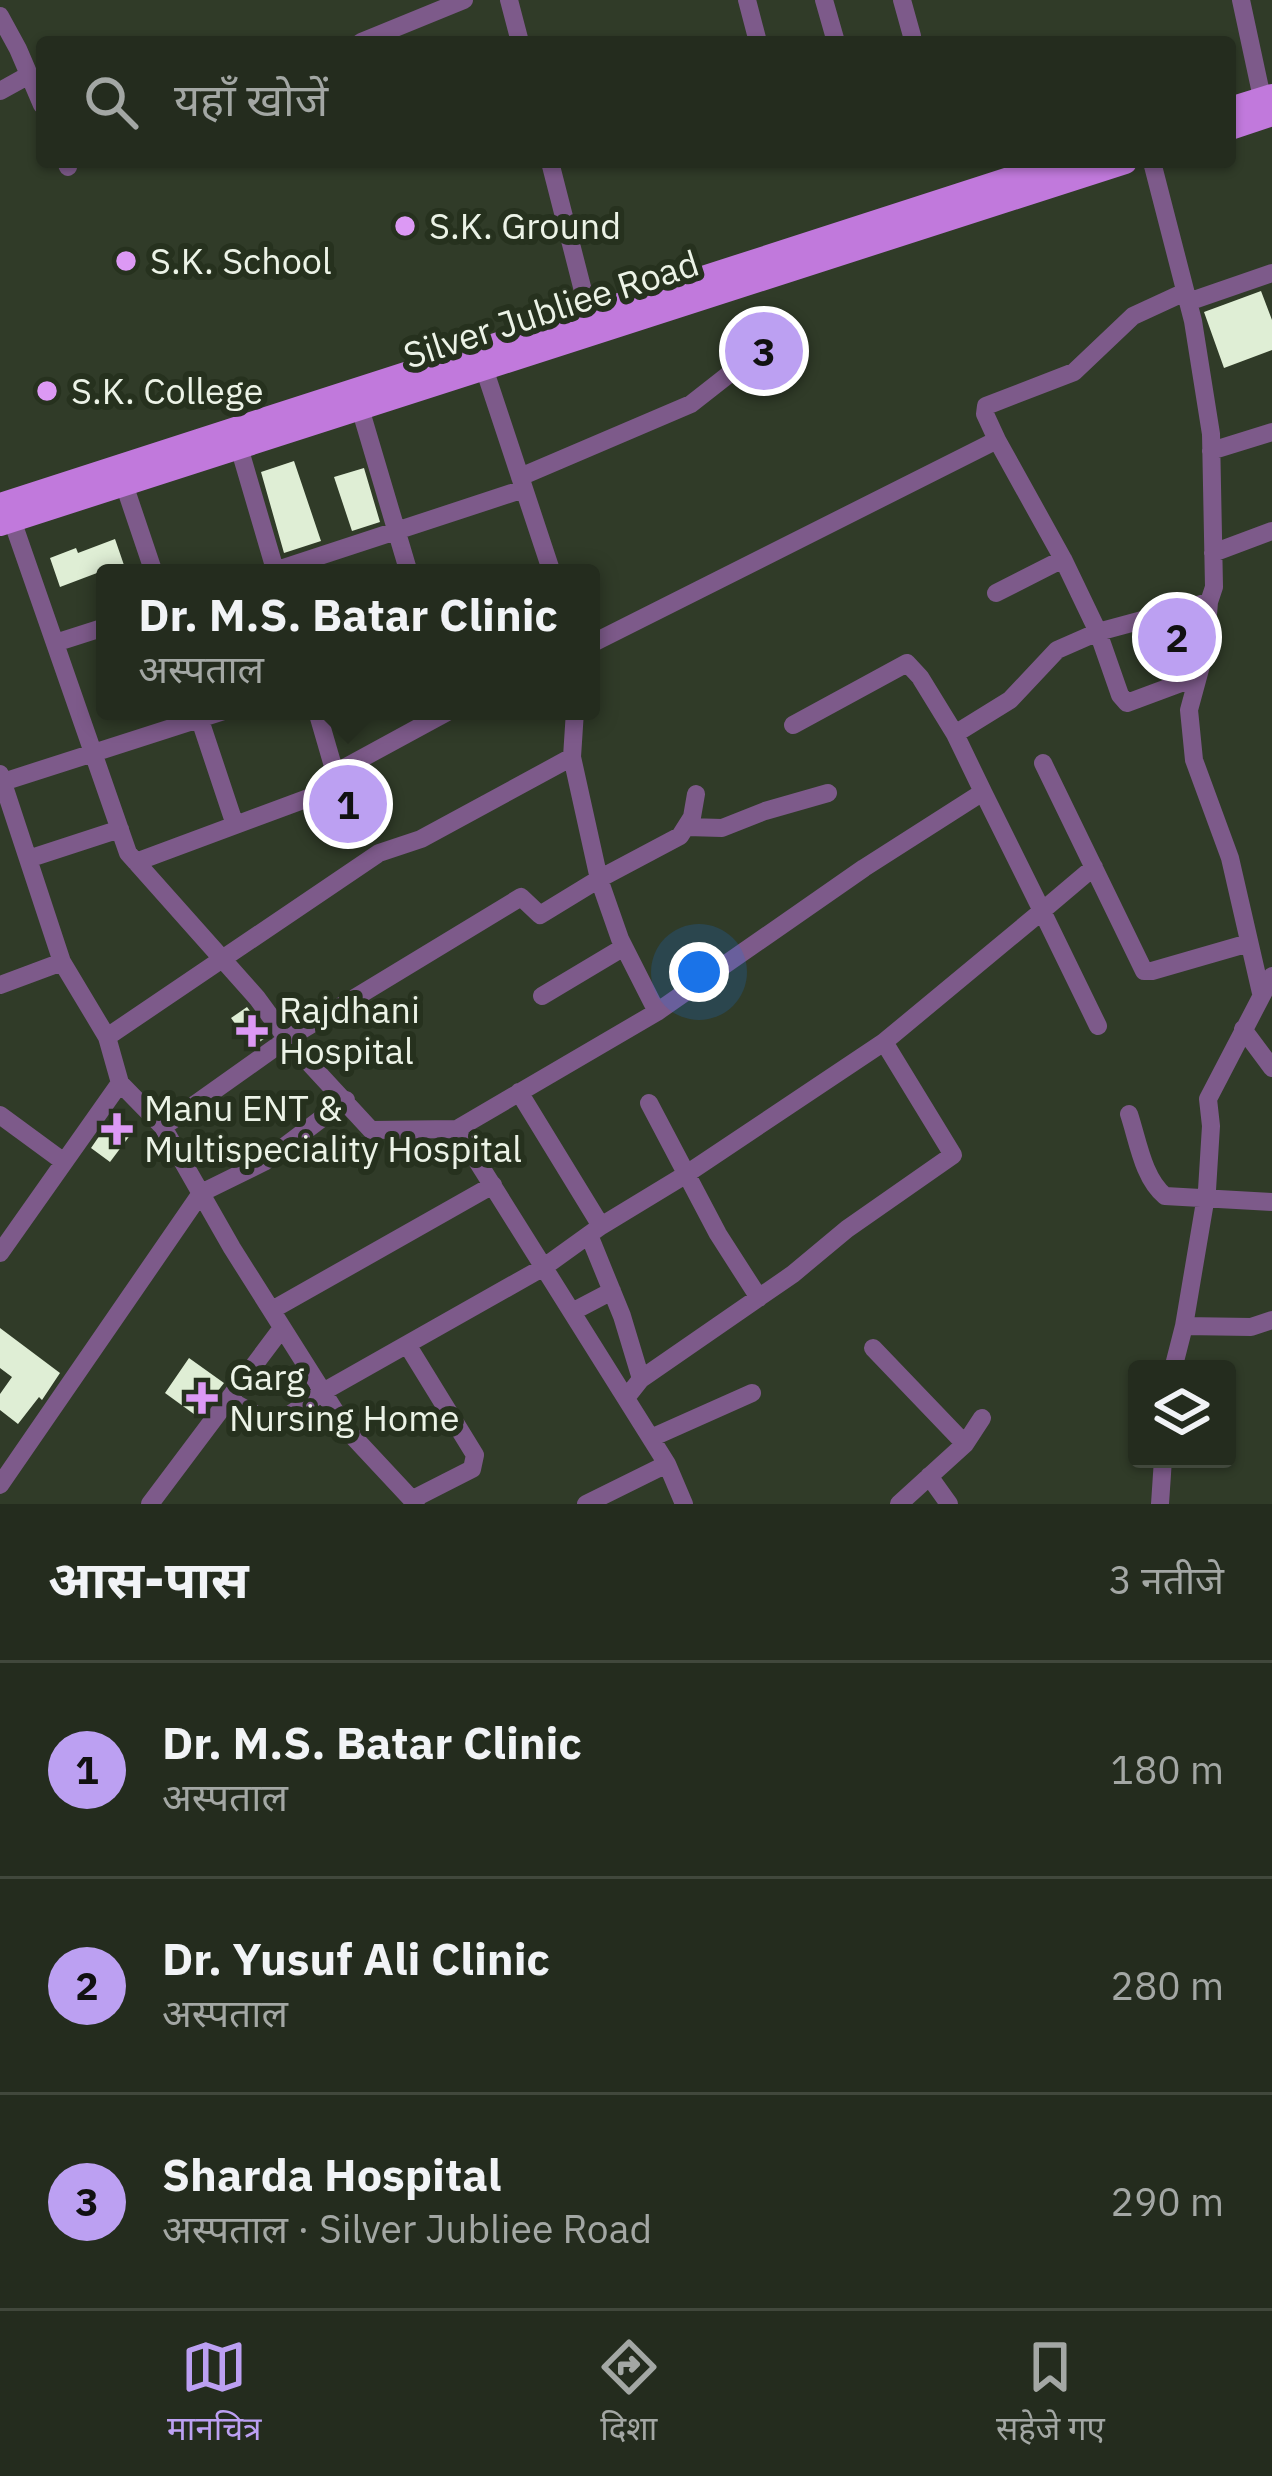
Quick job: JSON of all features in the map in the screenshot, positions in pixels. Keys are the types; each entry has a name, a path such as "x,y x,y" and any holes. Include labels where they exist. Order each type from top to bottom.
{"main road":[{"path":"1236,109 1268,106"},
{"path":"1236,125 1268,106"},
{"path":"4,516 1044,168"},
{"name":"Silver Jubliee Road","path":"4,516 124,484 484,368 591,323 1105,168"}],"street":[{"path":"376,36 464,0"},
{"path":"509,0 518,36"},
{"path":"747,0 756,36"},
{"path":"824,0 834,36"},
{"path":"902,0 909,36"},
{"path":"1241,0 1268,106"},
{"path":"1,20 36,91"},
{"path":"0,92 29,75"},
{"path":"552,168 591,323"},
{"path":"1154,168 1186,297 1211,434 1214,586 1205,652 1189,710 1194,760 1230,858 1261,993"},
{"path":"1197,677 1127,703 1063,559 997,440 986,406 1074,372 1132,316 1272,273"},
{"path":"484,368 549,564"},
{"path":"297,564 522,483 692,404 728,375"},
{"path":"360,408 406,564"},
{"path":"1211,452 1272,432"},
{"path":"600,639 997,440"},
{"path":"239,447 271,564"},
{"path":"124,484 151,564"},
{"path":"4,516 55,643 128,853 371,1130 458,1129 657,1012 983,791"},
{"path":"1213,553 1272,531"},
{"path":"996,593 1063,559"},
{"path":"955,734 1010,700 1058,650 1098,632 1209,602"},
{"path":"55,643 96,630"},
{"path":"793,725 907,663 955,734 1098,1026"},
{"path":"185,720 93,753 1,778 62,962 107,1037 120,1083 163,1127 322,1393 347,1430 414,1502 472,1469 475,1455 408,1346"},
{"path":"201,720 235,826"},
{"path":"136,862 331,790 335,773 320,720"},
{"path":"335,773 432,720"},
{"path":"574,720 572,757 599,879 624,947 657,1012"},
{"path":"107,1037 379,853 421,839 572,757"},
{"path":"1043,763 1144,971 1249,943"},
{"path":"687,827 722,828 828,793"},
{"path":"163,1127 287,1039 520,897 540,915 667,845 687,827 696,794"},
{"path":"28,859 120,829"},
{"path":"229,1400 278,1424 322,1393 544,1268 884,1042 1094,867"},
{"path":"542,996 624,947"},
{"path":"0,986 62,962"},
{"path":"1175,1360 1205,1199 1211,1126 1208,1099 1272,976"},
{"path":"1243,1029 1272,1068"},
{"path":"626,1398 641,1379 953,1155 884,1042"},
{"path":"0,1253 120,1083"},
{"path":"519,1092 595,1231 641,1379"},
{"path":"0,1485 201,1193 264,1162 346,1100"},
{"path":"649,1103 718,1234 759,1298"},
{"path":"0,1114 64,1162"},
{"path":"1129,1114 1156,1189 1165,1196 1272,1202"},
{"path":"458,1129 667,1464 684,1504"},
{"path":"272,1310 493,1185"},
{"path":"572,1312 612,1292"},
{"path":"1184,1326 1251,1327 1272,1319"},
{"path":"150,1504 282,1328"},
{"path":"873,1348 965,1444"},
{"path":"651,1438 752,1393"},
{"path":"899,1504 965,1444 982,1418"},
{"path":"586,1504 667,1464"},
{"path":"1160,1504 1162,1468"},
{"path":"929,1477 949,1504"}],"building":[{"path":"1261,291 1272,320 1272,350 1224,368 1204,312"},
{"path":"777,325 787,354 752,366 742,337"},
{"path":"294,461 321,541 284,553 261,472"},
{"path":"364,468 380,522 352,531 334,477"},
{"path":"115,539 124,564 96,564 96,573 60,587 50,558 76,548 78,553"},
{"path":"1192,621 1192,649 1187,666 1178,670 1162,629"},
{"path":"345,786 358,813 345,819 337,801"},
{"path":"247,1007 268,1036 252,1047 231,1018"},
{"path":"111,1119 131,1134 110,1162 91,1148"},
{"path":"0,1328 60,1373 18,1424 0,1410 0,1394 12,1377 0,1368"},
{"path":"189,1358 224,1383 198,1417 165,1393"}],"place":[{"name":"S.K. Ground","path":"405,226"},
{"name":"S.K. School","path":"126,261"},
{"name":"Sharda Hospital","path":"764,351"},
{"name":"S.K. College","path":"47,391"},
{"name":"Dr. Yusuf Ali Clinic","path":"1177,637"},
{"name":"Dr. M.S. Batar Clinic","path":"348,804"},
{"name":"Rajdhani Hospital","path":"252,1031"},
{"name":"Manu ENT & Multispeciality Hospital","path":"117,1129"},
{"name":"Garg Nursing Home","path":"202,1398"}]}
